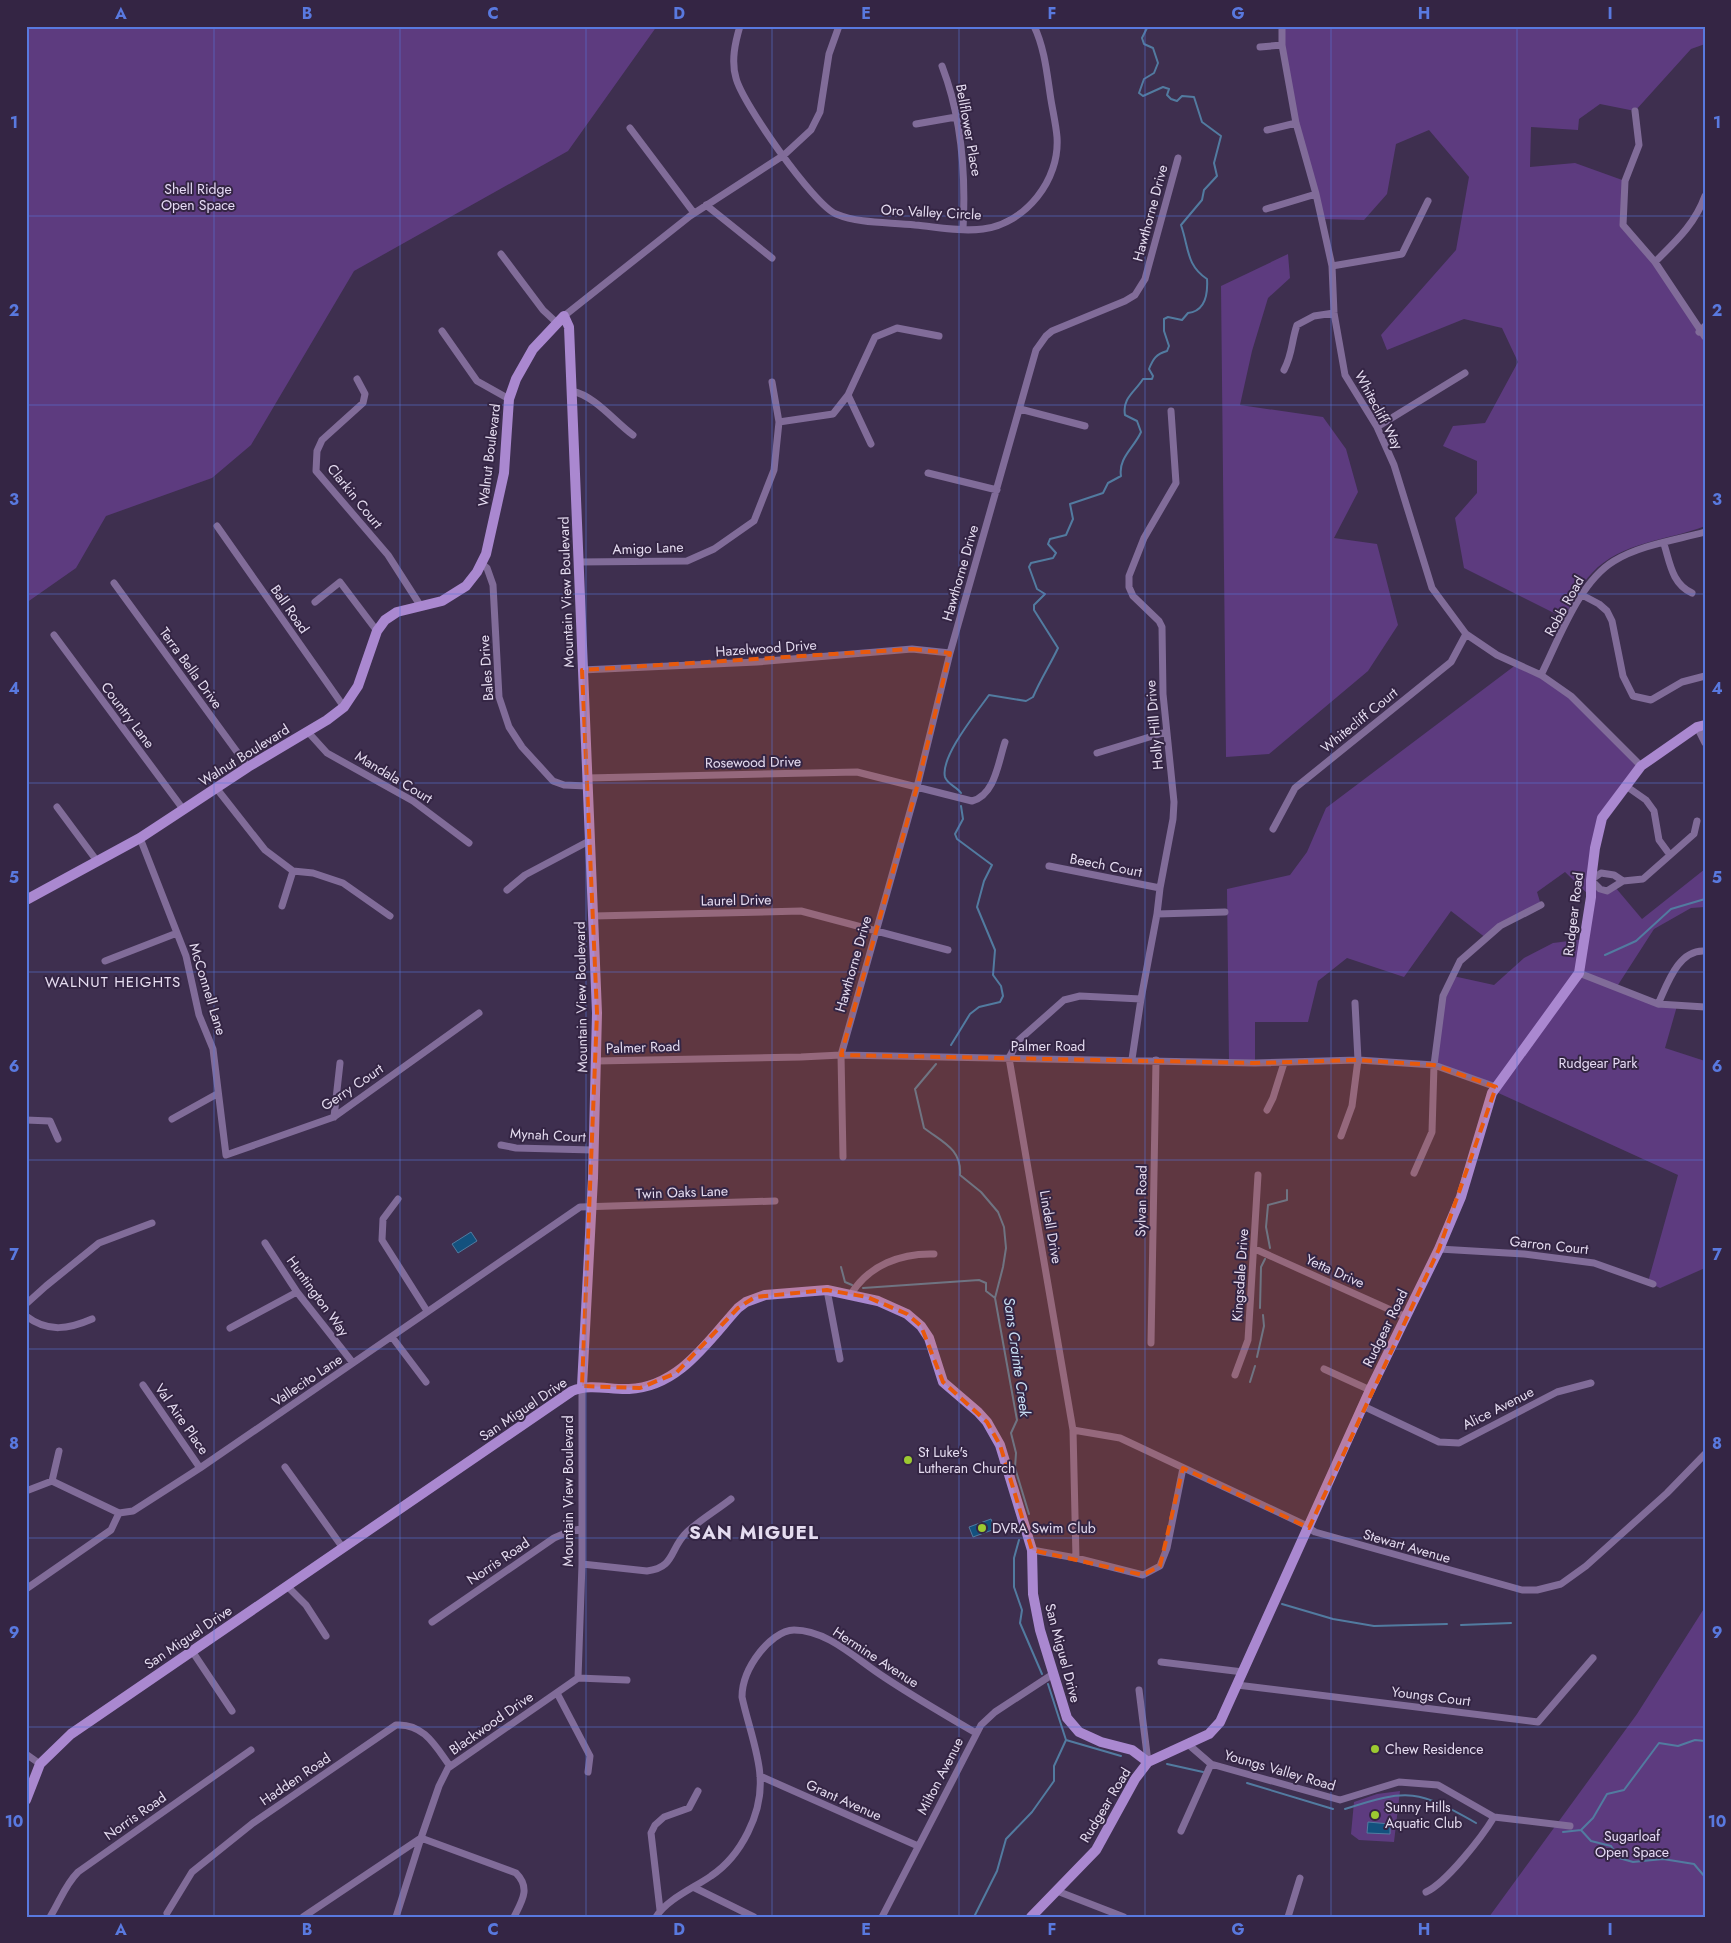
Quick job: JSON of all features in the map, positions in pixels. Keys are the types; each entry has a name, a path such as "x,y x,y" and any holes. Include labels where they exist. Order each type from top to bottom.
{"street":[{"name":"Oro Valley Circle","path":"740,26 735,42 736,79 761,127 819,202 836,214 855,219 963,229 984,229 1010,220 1024,211 1043,190 1054,167 1057,138 1043,48 1034,26"},
{"name":"Walnut Boulevard","path":"26,900 140,838 248,767 308,732 344,707 358,686 377,631 390,615 442,601 466,586 482,564 496,514 504,473 509,399 516,379 529,356 560,320 694,213 784,155 811,130 820,112 829,54 838,26"},
{"name":"Whitecliff Way","path":"1282,26 1282,45 1296,123 1316,194 1332,266 1334,313 1345,375 1377,427 1394,466 1432,588 1466,634 1497,656 1540,675 1571,696 1641,766"},
{"path":"1260,47 1282,45"},
{"name":"Bellflower Place","path":"942,66 949,83 964,159 966,190 963,229"},
{"path":"1635,111 1639,145 1625,181 1623,225 1655,262 1703,332"},
{"path":"916,124 956,117"},
{"path":"1267,130 1296,123"},
{"path":"630,128 694,213"},
{"name":"Hawthorne Drive","path":"843,1157 841,1054 917,787 950,653 1036,350 1046,336 1125,300 1140,288 1148,271 1178,158"},
{"path":"1266,209 1316,194"},
{"path":"1655,262 1688,230 1699,213 1705,196"},
{"path":"1332,266 1402,254 1428,201"},
{"path":"706,205 772,258"},
{"path":"501,254 543,310 560,320"},
{"path":"1284,370 1292,355 1292,340 1297,326 1314,316 1334,313"},
{"name":"Mountain View Boulevard","path":"560,320 569,327 597,1013 591,1207 582,1386 582,1564 578,1678"},
{"path":"779,422 833,414 848,395 875,337 898,328 939,336"},
{"path":"442,330 477,381 509,399"},
{"path":"1377,427 1465,372"},
{"name":"Clarkin Court","path":"357,379 365,394 363,403 322,440 317,451 316,470 388,556 420,606"},
{"name":"Amigo Lane","path":"578,562 687,561 714,549 754,521 774,470 779,422 772,382"},
{"path":"572,391 580,393 591,400 633,435"},
{"path":"848,395 871,444"},
{"path":"1020,409 1085,426"},
{"name":"Holly Hill Drive","path":"1132,1059 1160,888 1170,844 1174,810 1161,661 1162,628 1159,621 1133,596 1129,576 1144,538 1176,483 1171,411"},
{"path":"928,473 997,490"},
{"name":"Ball Road","path":"217,526 344,707"},
{"name":"Robb Road","path":"1540,675 1582,595 1592,580 1616,560 1630,553 1705,532"},
{"path":"1664,544 1675,580 1683,589 1692,594"},
{"name":"Bales Drive","path":"482,564 487,568 493,585 499,697 509,727 522,747 553,781 564,785 587,782"},
{"path":"314,602 340,582 377,631"},
{"name":"Terra Bella Drive","path":"114,583 248,767"},
{"path":"1582,595 1599,604 1607,611 1612,621 1623,676 1633,696 1652,700 1682,682 1705,676"},
{"name":"Whitecliff Court","path":"1273,829 1295,788 1451,662 1466,634"},
{"name":"Country Lane","path":"54,635 183,809"},
{"name":"Hazelwood Drive","path":"582,670 757,662 912,649 950,653"},
{"path":"1701,726 1705,743"},
{"name":"Rudgear Road","path":"1031,1917 1096,1850 1135,1779 1148,1762 1189,1745 1209,1734 1220,1722 1404,1316 1439,1250 1461,1196 1492,1094 1579,973 1591,897 1591,880 1602,818 1641,766 1701,726"},
{"name":"Mandala Court","path":"308,732 327,753 414,801 469,843"},
{"path":"1097,752 1166,732"},
{"name":"Rosewood Drive","path":"587,782 857,772 972,801 981,798 988,792 1005,742"},
{"path":"1626,786 1646,800 1654,811 1659,840 1670,855"},
{"path":"217,789 265,850 293,871 313,873 343,883 390,916"},
{"path":"57,807 97,861"},
{"path":"1623,881 1614,875 1601,873 1591,880 1600,889 1607,891 1623,881 1643,879 1694,834 1698,821"},
{"name":"McConnell Lane","path":"140,838 177,932 192,979 199,1015 213,1050 226,1155"},
{"path":"507,890 525,875 589,841"},
{"name":"Beech Court","path":"1048,866 1160,888"},
{"path":"282,906 293,871"},
{"path":"1414,1173 1432,1132 1434,1065 1443,996 1460,961 1500,926 1540,905"},
{"name":"Laurel Drive","path":"594,916 801,911 876,929 948,950"},
{"path":"1157,914 1225,912"},
{"path":"105,961 177,932"},
{"path":"1658,1004 1674,970 1687,957 1698,951 1705,951"},
{"path":"1579,973 1658,1004 1705,1007"},
{"path":"1009,1058 1018,1041 1064,1000 1080,996 1141,998"},
{"path":"1341,1136 1352,1106 1358,1060 1355,1003"},
{"name":"Gerry Court","path":"226,1155 334,1117 479,1013"},
{"name":"Palmer Road","path":"596,1061 801,1057 841,1054 1284,1063 1358,1060 1434,1065 1496,1087"},
{"name":"Lindell Drive","path":"1009,1058 1073,1430 1076,1558"},
{"name":"Sylvan Road","path":"1152,1343 1156,1060"},
{"path":"334,1117 340,1063"},
{"path":"1267,1110 1273,1098 1284,1063"},
{"path":"172,1119 217,1094"},
{"path":"26,1120 50,1121 58,1139"},
{"name":"Mynah Court","path":"501,1145 516,1148 593,1150"},
{"name":"Kingsdale Drive","path":"1235,1375 1248,1340 1258,1175"},
{"path":"398,1199 383,1219 382,1240 427,1311"},
{"name":"Twin Oaks Lane","path":"591,1207 775,1201"},
{"name":"Vallecito Lane","path":"119,1513 133,1511 200,1468 580,1207 591,1207"},
{"path":"26,1304 99,1243 152,1223"},
{"name":"Huntington Way","path":"265,1243 297,1292 353,1363"},
{"name":"Yetta Drive","path":"1255,1249 1404,1316"},
{"name":"Garron Court","path":"1439,1250 1524,1254 1594,1263 1653,1284"},
{"path":"852,1294 864,1276 883,1264 914,1255 934,1254"},
{"path":"827,1290 840,1359"},
{"name":"San Miguel Drive","path":"26,1800 40,1764 71,1734 572,1391 582,1386 629,1389 652,1384 676,1373 689,1363 738,1308 746,1302 765,1295 827,1290 852,1294 891,1307 915,1319 928,1338 943,1382 987,1422 1000,1445 1032,1550 1036,1611 1067,1718 1079,1732 1101,1742 1132,1750 1148,1762"},
{"path":"230,1328 297,1292"},
{"path":"26,1316 40,1324 63,1329 92,1319"},
{"path":"392,1337 426,1382"},
{"path":"1324,1369 1370,1390"},
{"name":"Alice Avenue","path":"1363,1406 1439,1442 1460,1442 1557,1392 1591,1383"},
{"name":"Val Aire Place","path":"143,1385 200,1468"},
{"name":"Stewart Avenue","path":"1073,1430 1120,1438 1315,1532 1508,1588 1537,1590 1561,1584 1586,1566 1667,1493 1705,1454"},
{"path":"52,1481 59,1451"},
{"path":"285,1467 343,1548"},
{"path":"1032,1550 1076,1558 1143,1575 1160,1566 1167,1548 1182,1468"},
{"path":"26,1490 52,1481 119,1513 111,1530 26,1589"},
{"path":"582,1564 647,1572 657,1570 668,1562 678,1542 689,1530 731,1500"},
{"name":"Norris Road","path":"432,1622 554,1538 570,1531 581,1529"},
{"path":"287,1586 306,1605 326,1636"},
{"name":"Hermine Avenue","path":"658,1914 727,1863 748,1833 753,1819 760,1776 742,1697 743,1680 764,1647 788,1630 813,1633 831,1641 885,1678 976,1734"},
{"path":"192,1651 232,1711"},
{"name":"Youngs Court","path":"1237,1685 1538,1722 1593,1658"},
{"path":"1162,1662 1243,1672"},
{"name":"Milton Avenue","path":"882,1917 981,1725 996,1712 1053,1674"},
{"path":"578,1678 627,1680"},
{"name":"Blackwood Drive","path":"396,1917 442,1777 450,1766 578,1678"},
{"path":"1139,1690 1148,1762"},
{"path":"557,1693 585,1743 590,1756 588,1772"},
{"name":"Hadden Road","path":"167,1913 192,1872 252,1824 396,1725 410,1726 424,1733 450,1766"},
{"name":"Youngs Valley Road","path":"1189,1745 1211,1764 1340,1800 1398,1782 1438,1785 1494,1817 1570,1826"},
{"name":"Norris Road","path":"50,1917 60,1903 68,1882 78,1872 251,1750"},
{"path":"26,1754 40,1764"},
{"path":"1181,1831 1211,1764"},
{"name":"Grant Avenue","path":"760,1776 918,1846"},
{"path":"658,1914 651,1833 655,1824 664,1818 686,1810 698,1791"},
{"path":"1426,1892 1438,1887 1483,1836 1494,1817"},
{"path":"303,1917 421,1838 516,1873 523,1883 525,1893 514,1917"},
{"path":"1288,1917 1300,1878"},
{"path":"695,1888 754,1917"},
{"path":"1057,1891 1124,1917"}],"highlighted area":[{"path":"912,649 950,653 917,787 841,1055 1255,1063 1358,1060 1434,1065 1496,1087 1439,1249 1309,1528 1183,1468 1160,1566 1143,1575 1032,1550 1000,1445 987,1422 943,1382 921,1326 907,1314 867,1297 827,1290 755,1297 738,1308 676,1373 640,1388 582,1386 597,1013 582,670"}],"green space":[{"name":"Shell Ridge Open Space","path":"26,26 657,26 568,151 354,271 251,445 212,478 106,516 76,568 26,603"},
{"path":"1282,26 1470,26 1471,29 1475,26 1705,26 1705,44 1691,49 1635,111 1600,104 1579,119 1578,130 1531,127 1530,167 1575,163 1625,181 1623,225 1655,262 1705,337 1705,526 1645,543 1617,554 1604,562 1592,573 1576,594 1564,618 1464,568 1455,518 1477,493 1477,461 1443,446 1453,426 1485,423 1518,362 1502,328 1464,319 1387,350 1381,335 1456,250 1469,177 1429,130 1396,144 1387,194 1364,220 1322,219 1296,123"},
{"path":"1288,254 1290,278 1268,298 1252,351 1240,405 1323,417 1346,449 1358,492 1334,538 1377,544 1398,625 1368,671 1269,754 1226,757 1221,286"},
{"name":"Rudgear Park","path":"1517,664 1571,696 1641,766 1602,818 1591,880 1600,889 1615,887 1642,919 1705,869 1705,907 1691,908 1654,929 1616,988 1677,1006 1665,1048 1705,1061 1705,1268 1660,1288 1648,1282 1678,1175 1494,1091 1496,1088 1434,1065 1443,996 1453,976 1494,985 1524,958 1553,943 1585,939 1591,897 1565,872 1537,892 1541,905 1486,938 1451,911 1404,977 1347,958 1318,981 1308,1022 1255,1022 1255,1063 1229,1062 1227,889 1290,875 1307,852 1326,808"},
{"name":"Sugarloaf Open Space","path":"1705,1607 1705,1917 1489,1917 1637,1714"},
{"name":"Sunny Hills Aquatic Club","path":"1400,1791 1394,1842 1359,1840 1351,1834 1354,1802 1377,1794"}],"water":[{"path":"471,1232 477,1241 458,1253 452,1244"},
{"name":"DVRA Swim Club","path":"991,1519 995,1529 973,1537 969,1527"},
{"path":"1368,1822 1390,1824 1390,1834 1367,1833"}],"waterway":[{"name":"Sans Crainte Creek","path":"961,793 948,782 945,777 945,768 948,758 968,723 989,695 1026,701 1033,697 1058,648 1034,610 1034,605 1045,594 1037,589 1029,567 1031,563 1053,558 1056,553 1048,544 1050,539 1066,535 1073,519 1070,504 1103,493 1108,483 1121,476 1124,458 1141,432 1137,421 1125,415 1125,404 1143,379 1152,379 1153,376 1149,369 1155,357 1167,351 1169,346 1164,331 1164,319 1168,317 1182,320 1188,313 1194,312 1202,306 1206,296 1207,279 1200,274 1192,262 1181,225 1202,200 1204,190 1217,176 1214,163 1221,136 1202,122 1194,97 1182,96 1177,101 1171,99 1167,95 1169,89 1163,87 1143,96 1139,93 1144,79 1154,73 1158,63 1153,48 1144,44 1142,38 1148,26"},
{"name":"Sans Crainte Creek","path":"951,1045 970,1014 979,1007 1000,1002 1003,996 1001,986 993,975 995,950 977,907 984,881 992,865 957,839 955,834 963,819 961,806"},
{"name":"Sans Crainte Creek","path":"1605,955 1636,941 1671,909 1705,899"},
{"name":"Sans Crainte Creek","path":"936,1064 915,1089 924,1128 950,1147 958,1159 960,1175 981,1192 998,1212 1004,1227 1006,1248 995,1298 1017,1420 1011,1433 1016,1453 1015,1468 1029,1514"},
{"name":"Sans Crainte Creek","path":"1270,1248 1266,1227 1268,1205 1287,1200 1287,1190"},
{"name":"Sans Crainte Creek","path":"1260,1308 1261,1267 1265,1259"},
{"path":"841,1267 845,1282 852,1285"},
{"path":"863,1288 979,1280 986,1283 986,1291 995,1298"},
{"name":"Sans Crainte Creek","path":"1257,1357 1264,1326 1263,1315"},
{"name":"Sans Crainte Creek","path":"1250,1382 1255,1366"},
{"name":"Sans Crainte Creek","path":"1019,1540 1014,1558 1014,1587 1022,1610 1020,1623 1042,1674"},
{"path":"1282,1604 1333,1619 1374,1626 1447,1624"},
{"path":"1461,1625 1511,1623"},
{"name":"Sans Crainte Creek","path":"974,1917 997,1871 1006,1839 1032,1812 1054,1781 1054,1766 1066,1740 1048,1684"},
{"name":"Sans Crainte Creek","path":"1066,1740 1121,1756"},
{"path":"1581,1830 1593,1818 1607,1794 1624,1790 1659,1743 1678,1746 1695,1740 1705,1741"},
{"name":"Sans Crainte Creek","path":"1167,1764 1203,1772"},
{"name":"Sans Crainte Creek","path":"1247,1783 1333,1809"},
{"name":"Sans Crainte Creek","path":"1345,1809 1384,1798 1413,1796 1440,1804 1476,1823"},
{"name":"Sans Crainte Creek","path":"1563,1832 1581,1830 1591,1841 1611,1846 1619,1858 1633,1862 1663,1859 1694,1864 1705,1877"}],"place":[{"name":"St Luke's Lutheran Church","path":"908,1460"},
{"name":"DVRA Swim Club","path":"982,1528"},
{"name":"Chew Residence","path":"1375,1749"},
{"name":"Sunny Hills Aquatic Club","path":"1375,1815"}],"district":[{"name":"WALNUT HEIGHTS","path":"113,982"},
{"name":"SAN MIGUEL","path":"754,1532"}]}
